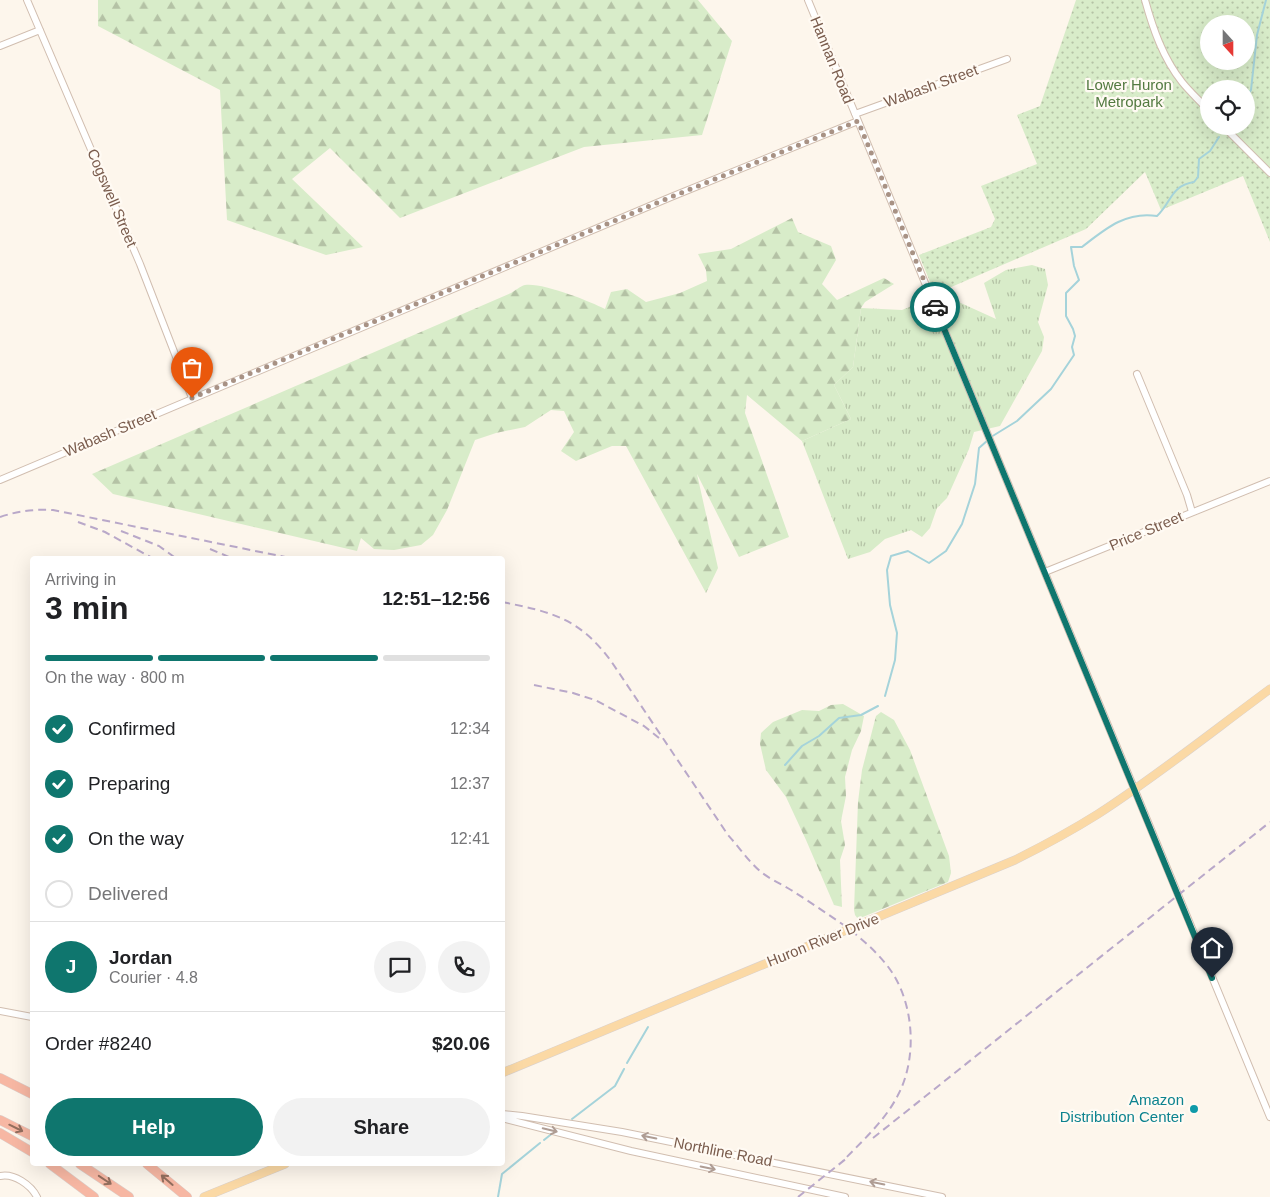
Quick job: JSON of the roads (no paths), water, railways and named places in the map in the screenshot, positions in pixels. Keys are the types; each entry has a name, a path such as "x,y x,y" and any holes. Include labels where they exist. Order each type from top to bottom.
{"highway":[{"path":"0,1078 30,1093"},
{"path":"0,1120 30,1135"},
{"path":"0,1133 30,1151"},
{"path":"53,1166 94,1197"},
{"path":"83,1166 129,1197"},
{"path":"149,1166 188,1197"}],"main road":[{"name":"Huron River Drive","path":"505,1072 986,873 1067,833 1135,789 1270,689"},
{"path":"205,1197 280,1166"}],"street":[{"name":"Cogswell Street","path":"27,0 140,264 192,398"},
{"name":"Hannan Road","path":"808,0 1270,1117"},
{"path":"1145,0 1158,40 1168,61 1182,82 1200,101"},
{"path":"0,46 40,30"},
{"name":"Wabash Street","path":"0,480 663,201 856,117 1007,59"},
{"path":"1232,135 1270,173"},
{"name":"Price Street","path":"1045,572 1192,512 1187,494 1137,374"},
{"path":"1192,512 1270,480"},
{"path":"0,1011 30,1018"},
{"name":"Northline Road","path":"505,1116 522,1116 622,1132 942,1197"},
{"name":"Northline Road","path":"505,1117 631,1151 845,1197"},
{"path":"0,1176 10,1176 17,1179 32,1190 37,1197"}],"waterway":[{"path":"1252,80 1257,35 1266,0"},
{"path":"991,437 1017,421 1051,389 1074,355 1072,347 1075,336 1066,316 1066,293 1079,280 1074,266 1071,247 1082,247 1108,228 1126,219 1135,216 1157,216 1180,187 1194,182 1198,177 1199,159 1210,151 1219,137"},
{"path":"885,696 895,660 897,633 890,605 887,570 891,556 908,551 929,563 946,551 962,524 975,484 979,448 988,440"},
{"path":"785,765 802,746 819,736 839,718 861,715 878,706"},
{"path":"627,1063 648,1027"},
{"path":"572,1119 615,1086 624,1069"},
{"path":"544,1140 554,1132"},
{"path":"498,1197 502,1174 540,1143"}],"railway":[{"path":"0,517 26,511 53,510 280,556"},
{"path":"78,522 105,532 149,556"},
{"path":"121,531 159,546 173,556"},
{"path":"210,549 227,556"},
{"path":"505,603 536,609 563,619 588,635 611,661 728,835 748,859 764,875 791,890 848,928 870,946 889,968 904,997 908,1013 911,1047 909,1064 898,1095 887,1113 842,1162"},
{"path":"534,685 573,693 595,700 644,726 659,738"},
{"path":"873,1138 1270,822"},
{"path":"798,1197 847,1158"}],"place":[{"name":"Amazon Distribution Center","path":"1194,1109"}],"park label":[{"name":"Lower Huron Metropark","path":"1129,94"}]}
